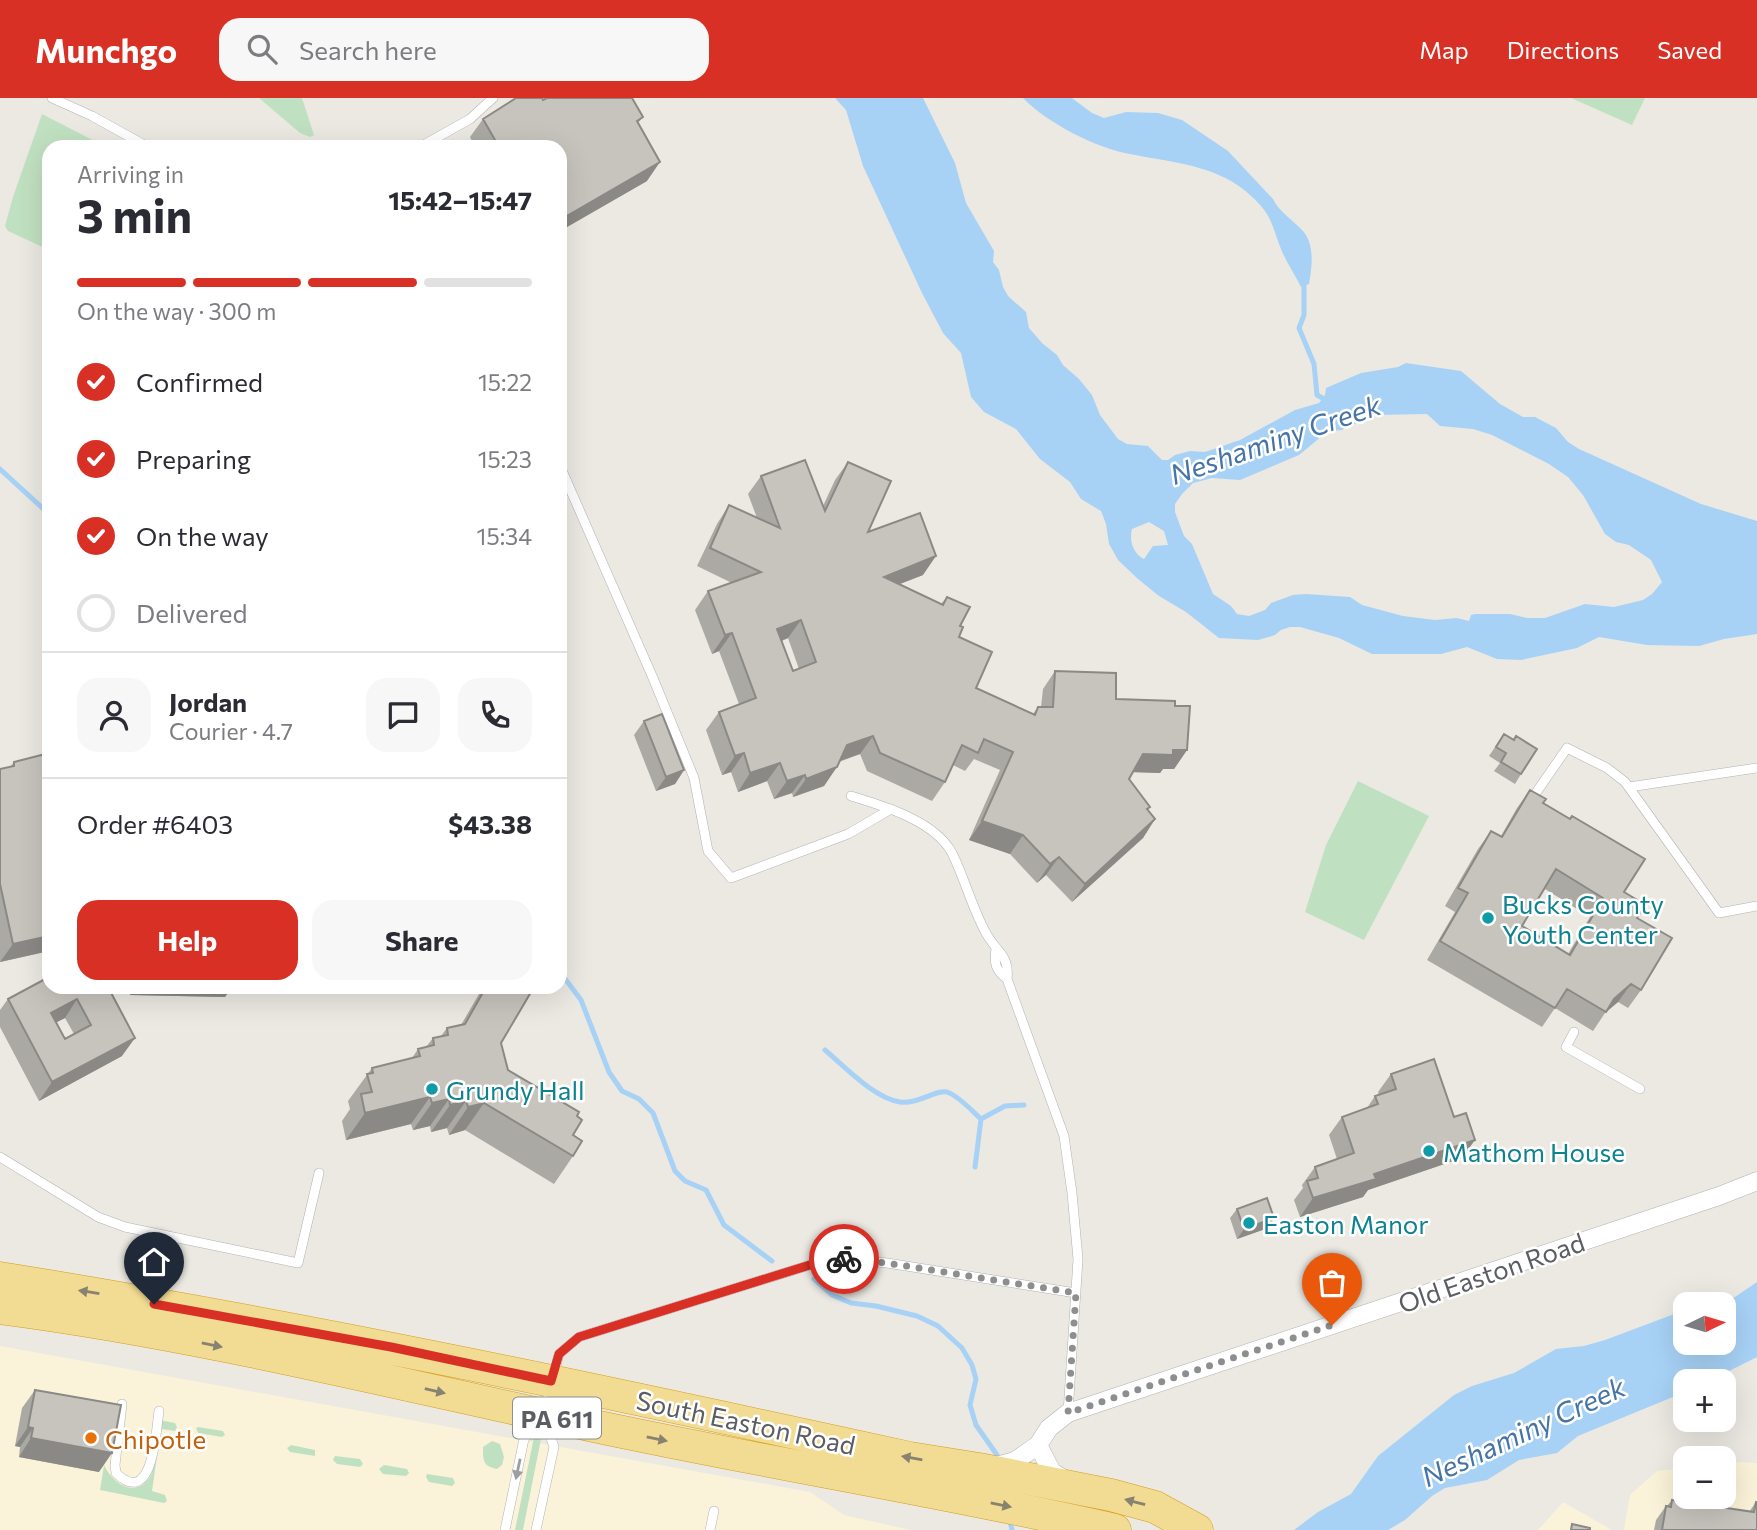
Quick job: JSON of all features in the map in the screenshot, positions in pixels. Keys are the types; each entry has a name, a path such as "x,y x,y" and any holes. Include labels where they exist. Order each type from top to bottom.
{"highway":[{"name":"South Easton Road","path":"0,1278 391,1347 910,1458 1090,1491 1156,1507 1197,1530"},
{"name":"South Easton Road","path":"0,1308 90,1320 398,1382 699,1448 910,1487 1115,1530"}],"street":[{"name":"Old Easton Road","path":"979,1469 1015,1461 1038,1445 1049,1428 1068,1413 1757,1181"},
{"path":"1038,1445 1052,1472 1090,1491"}],"lane":[{"path":"52,98 135,140"},
{"path":"432,140 470,119 493,98"},
{"path":"567,482 694,778 708,851 731,878 848,834 891,808"},
{"path":"1531,800 1567,748 1607,768 1629,787 1719,913 1757,905"},
{"path":"1629,787 1757,768"},
{"path":"851,796 891,808 936,832 951,851 985,932 996,948 994,961 998,972 1007,979 1064,1136 1078,1259 1068,1413"},
{"path":"1574,1032 1566,1048 1640,1089"},
{"path":"0,1157 97,1217 125,1227 298,1263 319,1174"},
{"path":"505,1530 524,1438 543,1415 559,1354 579,1337 813,1264 847,1259 1076,1293"},
{"path":"122,1404 115,1465 116,1473 129,1481 143,1479 150,1467 159,1411"},
{"path":"536,1530 554,1447 543,1415"},
{"path":"710,1530 714,1511"}],"shaded area":[{"path":"0,1346 810,1492 844,1515 910,1530 0,1530"},
{"path":"1736,1463 1757,1463 1757,1530 1624,1530 1630,1495 1657,1471 1673,1469 1673,1509 1736,1509"},
{"path":"1563,1502 1612,1530 1538,1530"}],"green space":[{"path":"259,98 302,98 314,135 310,137 300,133"},
{"path":"1571,98 1645,98 1632,125"},
{"path":"42,114 92,140 42,140 42,247 8,231 5,226"},
{"path":"1358,781 1429,816 1364,940 1305,912 1326,845"},
{"path":"160,1420 175,1423 177,1427 175,1431 161,1429 152,1491 165,1495 167,1501 164,1503 100,1490 104,1465 114,1479 127,1487 134,1488 147,1481 152,1473"},
{"path":"198,1427 223,1431 225,1435 222,1437 198,1433"},
{"path":"537,1434 541,1439 523,1530 515,1530 534,1437"},
{"path":"492,1441 500,1444 504,1457 502,1465 497,1469 486,1464 484,1459 483,1447"},
{"path":"291,1445 315,1450 315,1456 290,1452 287,1448"},
{"path":"335,1456 360,1459 363,1464 360,1467 337,1464 333,1460"},
{"path":"384,1465 407,1469 409,1473 406,1476 383,1474 379,1469"},
{"path":"427,1474 453,1478 455,1483 452,1486 429,1482"}],"water":[{"name":"Neshaminy Creek","path":"835,98 923,98 955,163 966,203 994,251 993,262 999,270 1008,296 1026,312 1029,328 1092,395 1100,415 1118,439 1127,444 1148,446 1162,460 1168,460 1175,455 1190,451 1205,452 1240,440 1295,410 1319,403 1326,388 1361,373 1398,367 1406,363 1461,371 1500,404 1523,417 1535,417 1556,428 1568,442 1579,449 1701,504 1757,521 1757,634 1699,646 1647,645 1599,637 1577,648 1521,660 1497,659 1467,647 1441,654 1372,654 1339,638 1300,627 1290,627 1258,640 1219,638 1186,612 1159,596 1118,560 1109,544 1101,511 1081,499 1070,482 1040,459 1016,429 984,412 971,397 961,353 943,333 922,293 863,166 846,110","holes":["1427,414 1440,426 1473,429 1492,435 1549,464 1568,477 1583,495 1605,534 1616,542 1629,545 1651,560 1662,582 1643,600 1614,607 1585,604 1545,618 1475,614 1471,615 1469,621 1403,616 1362,605 1350,597 1306,594 1293,595 1271,603 1265,610 1249,616 1237,614 1231,606 1213,594 1175,512 1175,504 1193,483 1212,478 1240,480 1299,455 1328,431 1342,430 1375,415","1149,522 1164,531 1168,545 1153,546 1144,559 1135,550 1131,533 1132,529"]},
{"path":"1023,98 1072,98 1092,113 1104,118 1126,112 1158,113 1182,120 1228,151 1303,231 1311,249 1309,284 1301,287 1283,254 1265,211 1233,182 1201,168 1102,146 1058,125"},
{"name":"Neshaminy Creek","path":"1757,1282 1757,1357 1733,1369 1673,1369 1673,1397 1578,1436 1557,1453 1519,1460 1487,1480 1445,1488 1388,1530 1294,1530 1318,1512 1351,1494 1378,1456 1454,1395 1472,1386 1514,1373 1556,1349 1584,1346 1605,1340 1673,1314 1673,1355 1736,1355 1736,1296"}],"building":[{"path":"516,98 632,98 643,117 637,121 660,162 567,216 567,140 495,140 483,119"},
{"path":"805,460 825,511 848,462 891,481 868,532 920,513 936,556 884,577 943,605 947,597 970,607 960,626 963,627 959,637 992,652 976,688 1035,715 1038,707 1053,707 1055,671 1116,673 1116,699 1175,701 1175,706 1190,706 1187,750 1173,750 1173,755 1143,754 1129,779 1150,807 1147,809 1155,819 1085,884 1059,857 1050,864 1023,835 982,821 1013,752 984,739 978,753 962,745 945,782 880,753 873,736 847,745 837,767 806,779 805,775 787,781 780,763 750,773 744,753 735,756 719,712 756,698 732,633 725,635 708,591 761,572 710,548 729,505 780,528 761,476","holes":["801,620 816,662 793,671 777,629"]},
{"path":"662,714 684,770 666,777 644,721"},
{"path":"1504,734 1514,740 1516,736 1537,749 1521,774 1501,762 1506,753 1496,747"},
{"path":"42,755 42,938 13,944 0,884 0,769 14,766 14,762"},
{"name":"Bucks County Youth Center","path":"1530,790 1546,799 1543,803 1570,819 1572,816 1645,859 1624,892 1639,901 1635,908 1641,912 1637,918 1672,938 1641,990 1631,984 1614,999 1606,1012 1567,989 1555,1008 1440,941 1468,893 1458,888 1491,831 1502,837","holes":["1556,869 1603,898 1570,955 1522,926"]},
{"path":"42,981 42,994 112,994 135,1038 52,1082 8,999","holes":["77,999 91,1025 65,1039 51,1013"]},
{"path":"482,994 530,994 501,1043 508,1070 579,1112 577,1116 582,1120 573,1135 582,1141 573,1156 484,1103 468,1107 466,1101 450,1105 449,1099 432,1103 430,1097 365,1113 361,1094 372,1092 367,1074 373,1073 372,1068 420,1056 418,1049 434,1045 433,1038 448,1035 447,1028 465,1024"},
{"name":"Mathom House","path":"1434,1059 1454,1117 1466,1113 1475,1140 1374,1174 1376,1179 1313,1198 1307,1181 1318,1178 1315,1167 1354,1153 1342,1117 1378,1104 1375,1096 1396,1089 1391,1074"},
{"path":"1267,1198 1274,1218 1244,1229 1237,1209"},
{"path":"35,1390 121,1405 112,1453 31,1438 33,1428 28,1427"},
{"path":"1672,1500 1673,1509 1734,1509 1754,1512 1757,1502 1757,1530 1662,1530 1666,1506 1671,1507"},
{"path":"1572,1524 1590,1528 1590,1530 1571,1530"}],"waterway":[{"name":"Neshaminy Creek","path":"1304,286 1304,315 1299,328 1314,364 1317,395 1328,401"},
{"path":"0,469 42,508"},
{"path":"567,981 581,1000 609,1072 622,1091 639,1099 653,1113 675,1171 685,1181 706,1190 724,1225 772,1261"},
{"path":"825,1050 880,1095 906,1102 947,1092 961,1100 981,1119"},
{"path":"975,1167 981,1119 1005,1106 1024,1105"},
{"path":"814,1279 832,1295 851,1303 917,1316 938,1326 962,1348 972,1365 976,1379 970,1405 976,1425 997,1455"},
{"path":"1010,1521 1012,1530"}],"way so far":[{"path":"844,1259 887,1263 1076,1293 1068,1413 1332,1325"}],"place":[{"name":"Bucks County Youth Center","path":"1488,918"},
{"name":"Grundy Hall","path":"432,1089"},
{"name":"Mathom House","path":"1429,1151"},
{"name":"Easton Manor","path":"1249,1223"},
{"name":"Chipotle","path":"91,1438"}],"route":[{"path":"154,1304 391,1347 551,1381 559,1354 579,1337 813,1264 844,1259"}]}
